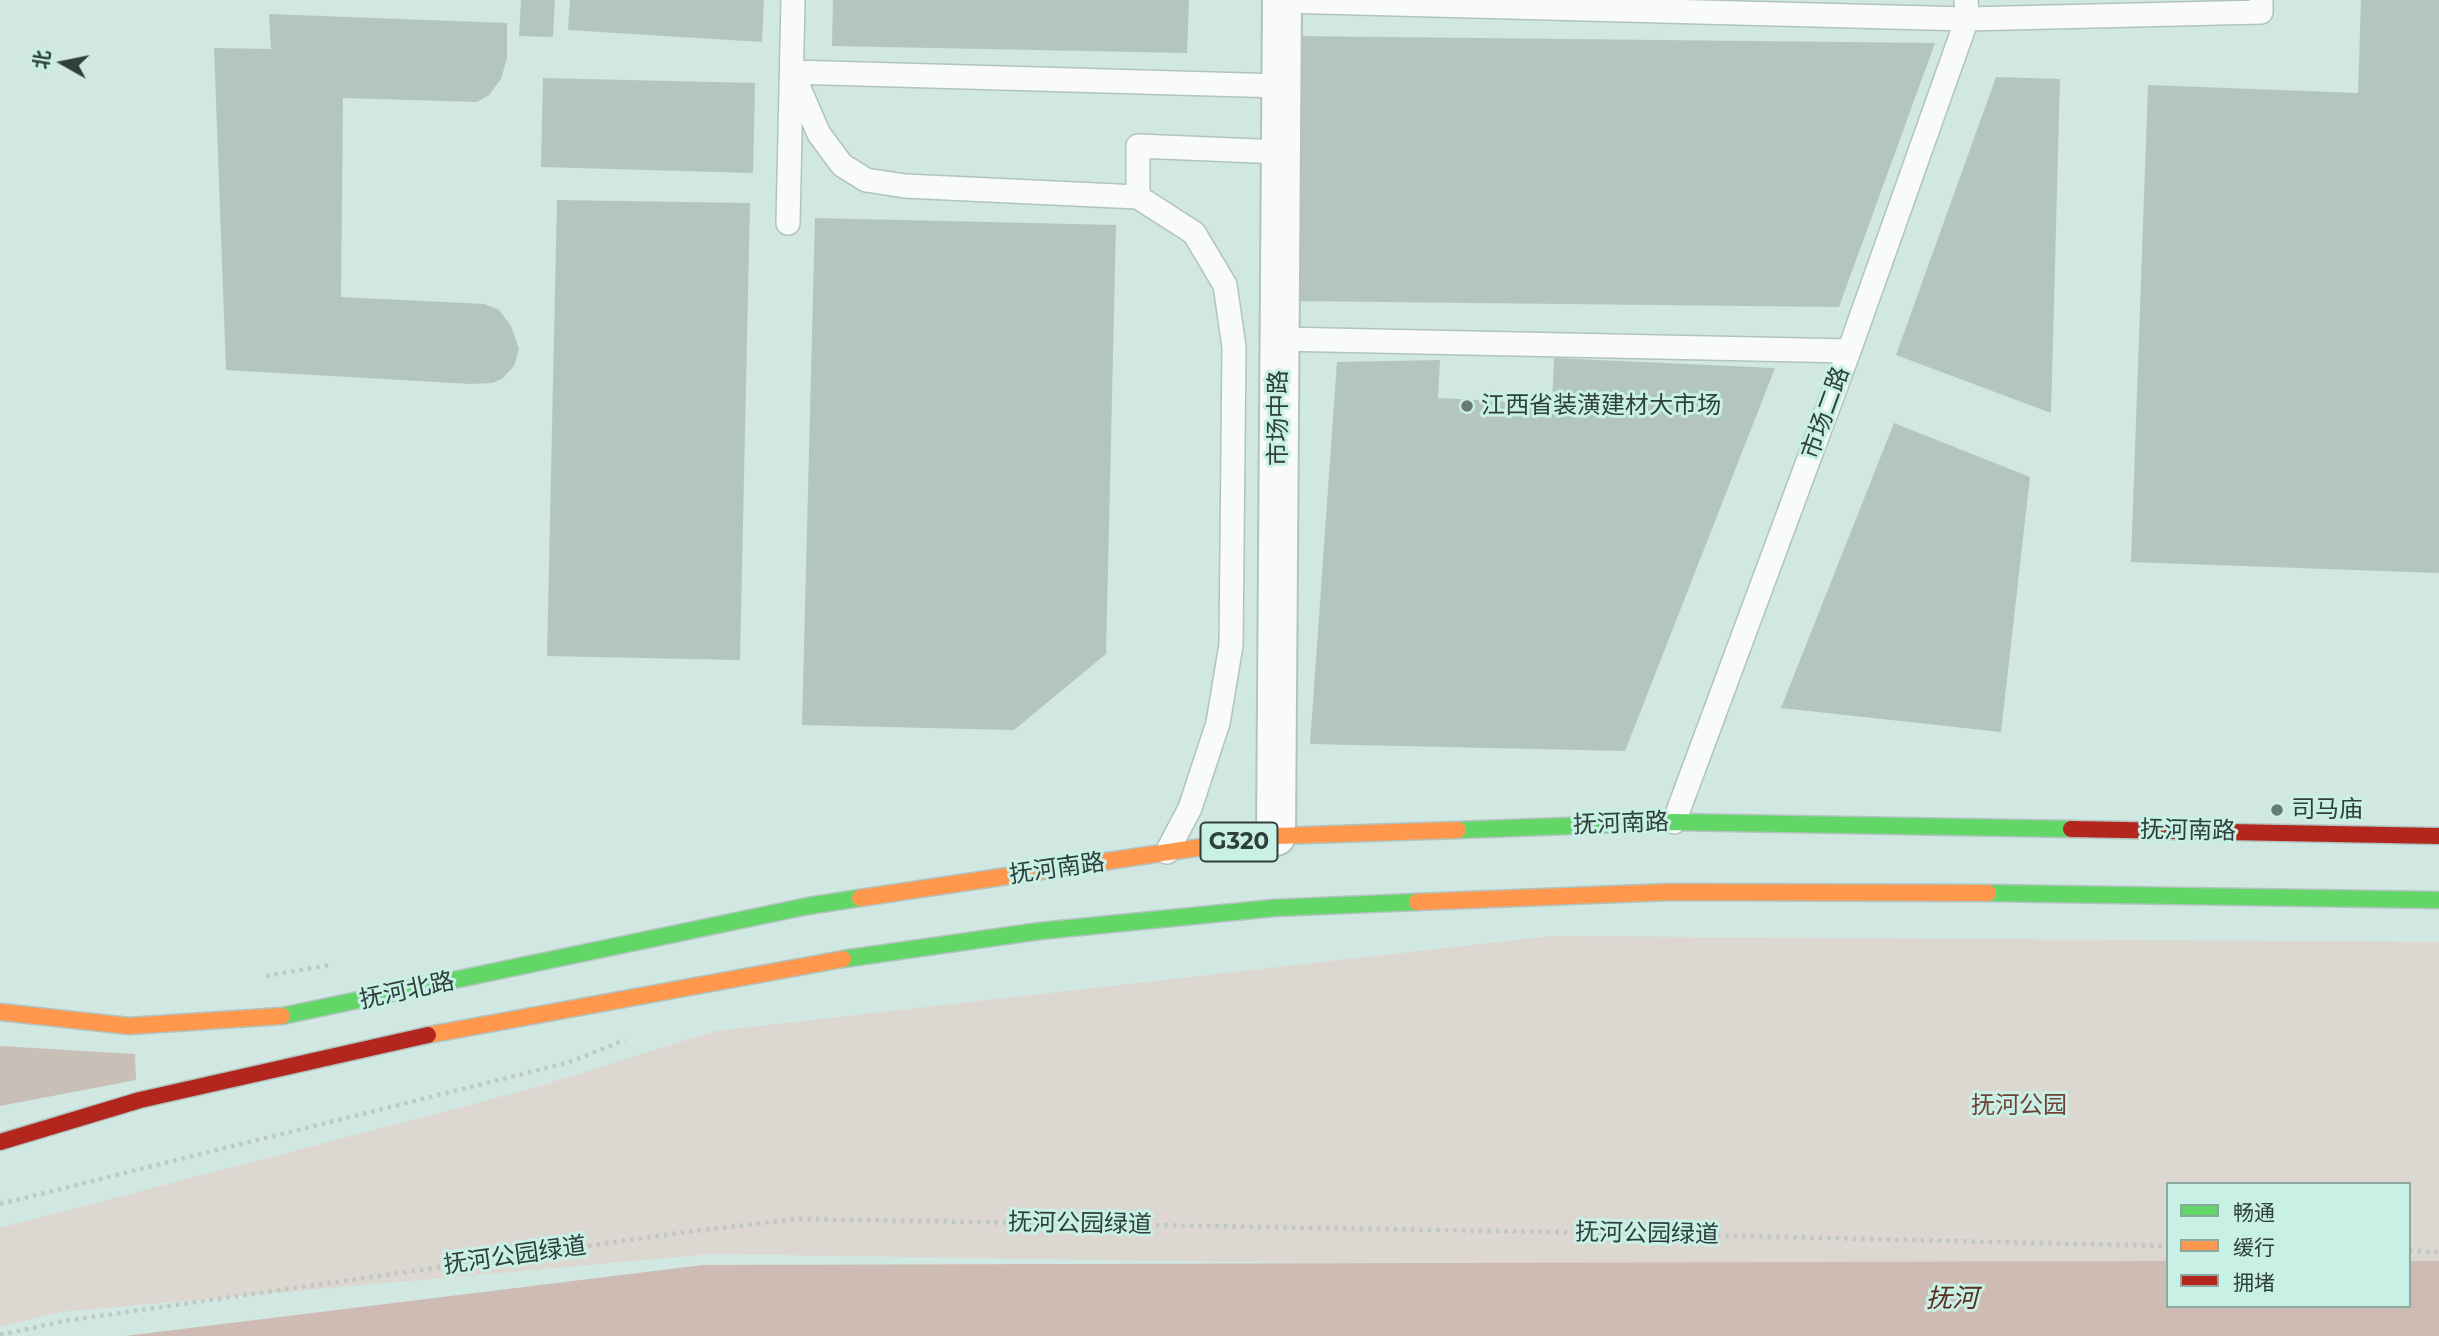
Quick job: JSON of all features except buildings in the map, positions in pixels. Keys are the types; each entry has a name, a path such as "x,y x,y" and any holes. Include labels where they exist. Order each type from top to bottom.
{"highway":[{"name":"抚河南路","path":"808,906 1276,836 1674,822 2439,836"},
{"name":"抚河北路","path":"0,1142 139,1100 411,1038 816,963 1040,931 1274,908 1697,892 2108,894 2439,900"},
{"name":"抚河北路","path":"0,1012 129,1026 290,1016 808,906"}],"street":[{"name":"市场中路","path":"1276,836 1282,0"}],"lane":[{"path":"788,223 793,0"},
{"path":"1282,0 2261,12 2262,0"},
{"name":"市场二路","path":"1674,822 1849,351 1966,9"},
{"path":"792,72 1282,86"},
{"path":"792,72 819,134 842,165 866,180 905,186 1138,197 1194,233 1225,285 1234,347 1231,645 1218,723 1189,808 1167,852"},
{"path":"1138,197 1138,146 1281,152"},
{"path":"1280,339 1849,351"}],"path":[{"path":"253,978 335,964"},
{"path":"0,1204 567,1063 629,1038"},
{"name":"抚河公园绿道","path":"0,1335 64,1321 685,1232 798,1219 2166,1246"},
{"path":"2411,1251 2439,1252"}],"green space":[{"name":"抚河公园","path":"1551,936 2439,942 2439,1280 2411,1279 2411,1182 2166,1182 2166,1276 712,1254 60,1312 0,1327 0,1228 530,1089 715,1031"}],"shaded area":[{"path":"0,1046 135,1054 136,1080 0,1106"}],"water":[{"name":"抚河","path":"2166,1261 2166,1308 2411,1308 2411,1261 2439,1261 2439,1336 125,1336 703,1265"}],"traffic: fast":[{"path":"1458,830 1674,822 2071,829"},
{"path":"1988,893 2439,900"},
{"path":"282,1016 808,906 860,898"},
{"path":"843,959 1040,931 1274,908 1417,902"}],"traffic: slow":[{"path":"860,898 1276,836 1458,830"},
{"path":"1417,902 1670,892 1988,893"},
{"path":"428,1035 843,959"},
{"path":"0,1012 129,1026 282,1016"}],"traffic: jam":[{"path":"2071,829 2439,836"},
{"path":"0,1142 140,1100 428,1035"}],"place":[{"name":"江西省装潢建材大市场","path":"1467,406"},
{"name":"司马庙","path":"2277,810"}]}
